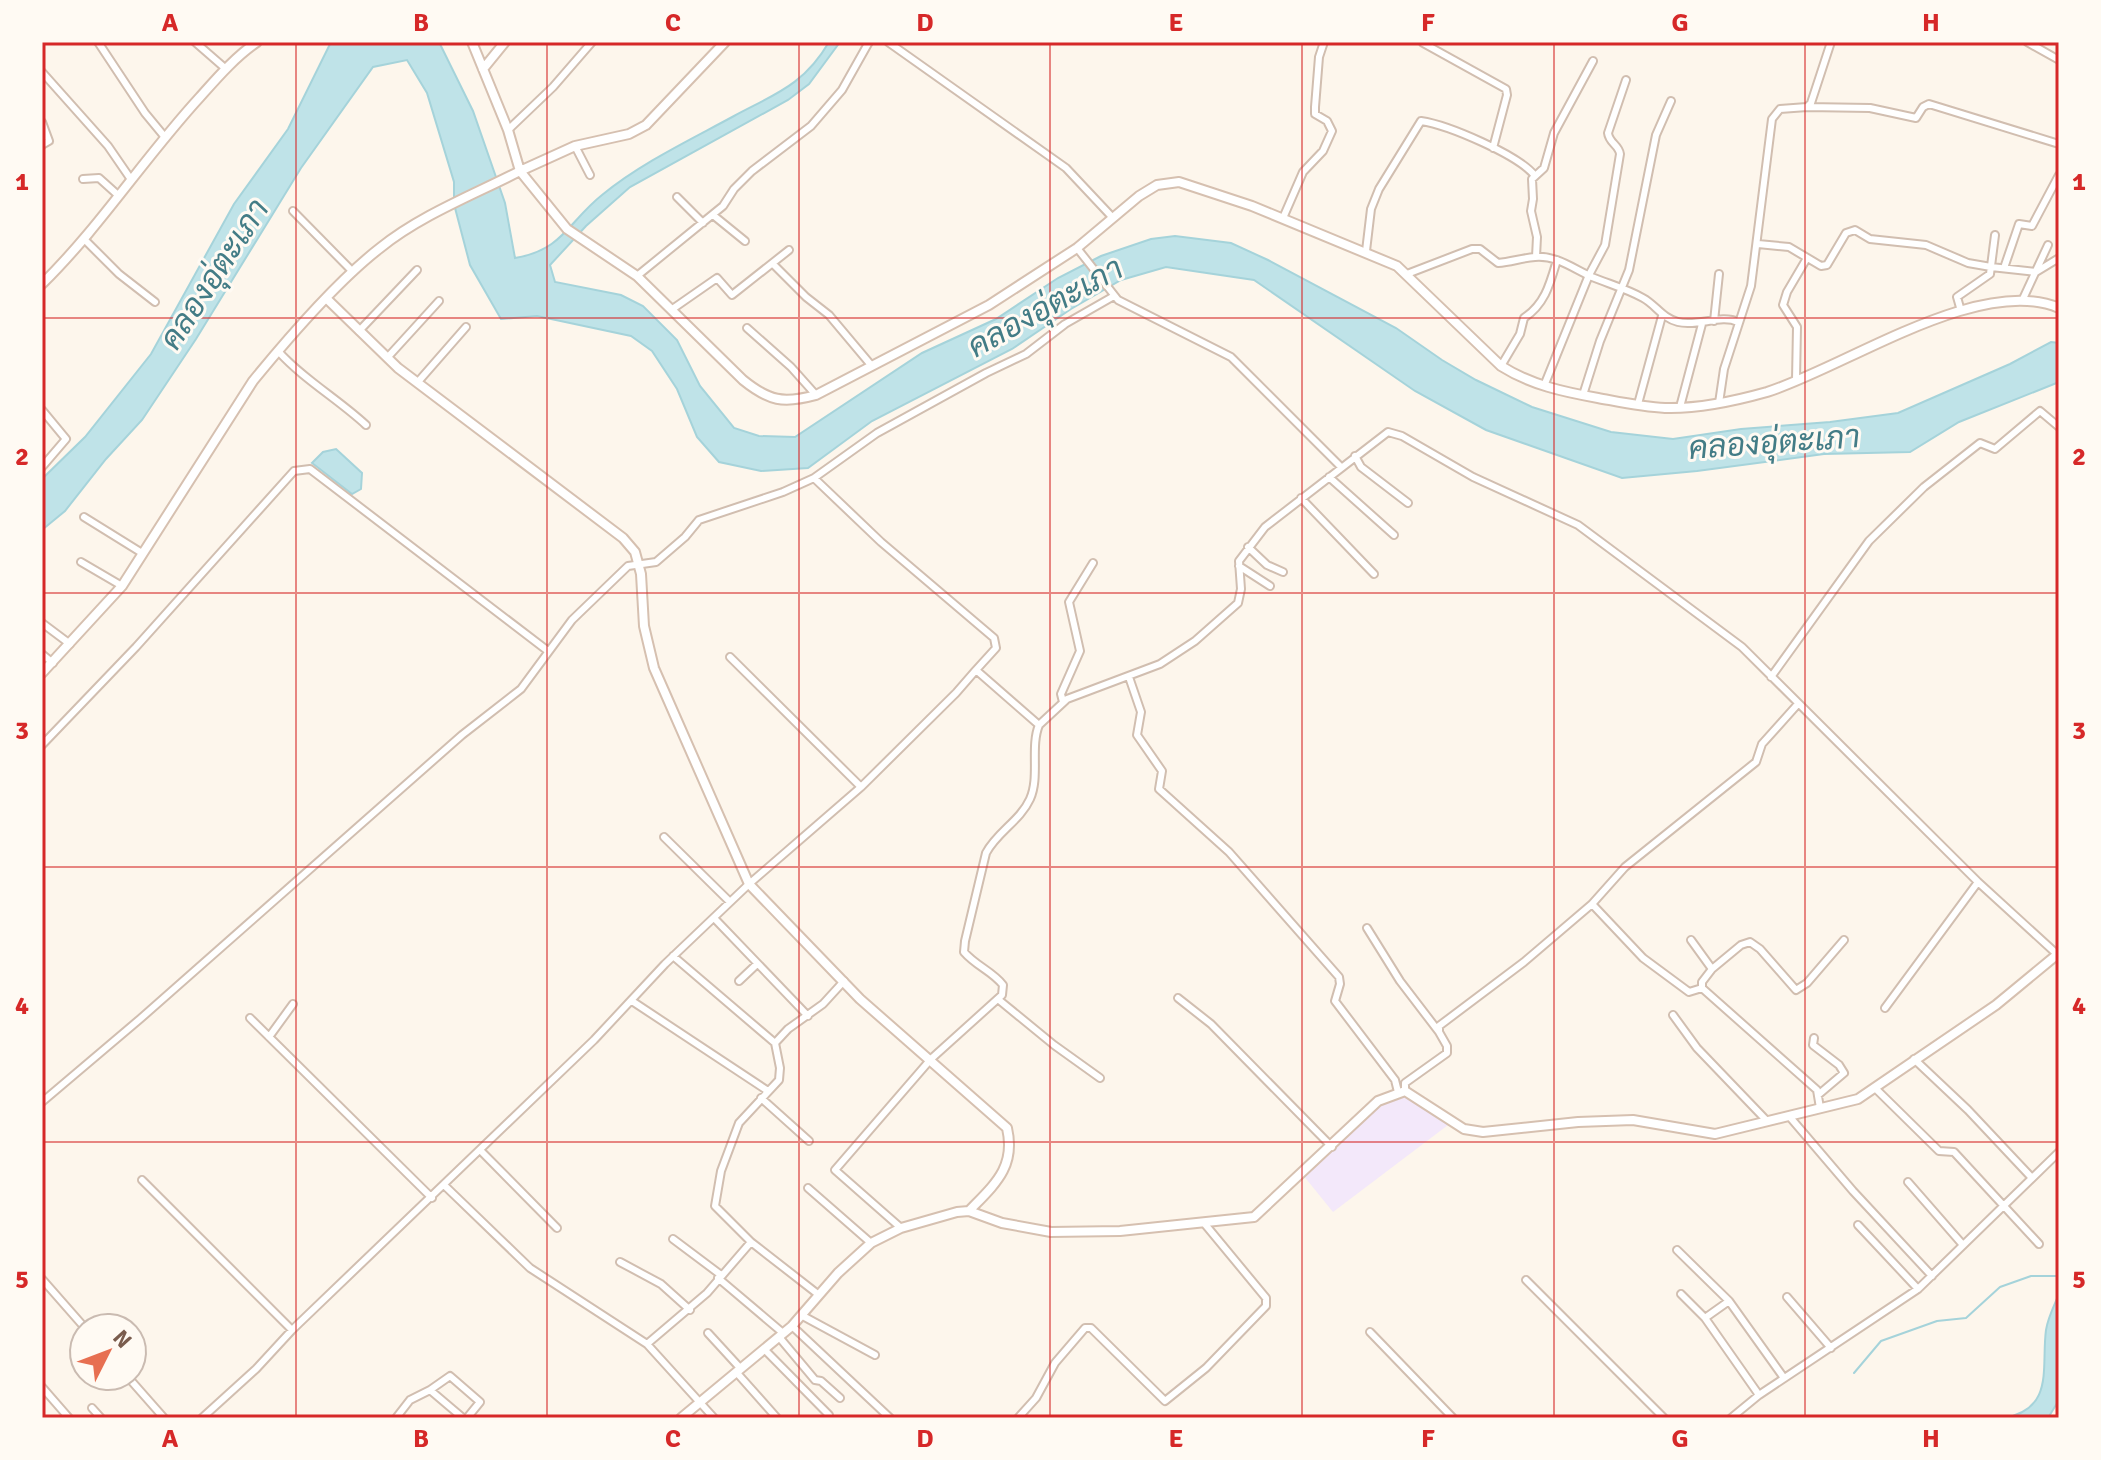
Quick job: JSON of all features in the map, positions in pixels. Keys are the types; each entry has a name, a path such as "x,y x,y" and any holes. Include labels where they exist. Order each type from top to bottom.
{"street":[{"path":"98,42 164,136"},
{"path":"195,42 226,69"},
{"path":"472,42 508,130 520,171 567,229 637,276 760,394 778,400 793,401 816,395 989,305 1080,252 1139,196 1157,185 1179,182 1204,188 1283,218 1397,266 1501,366 1521,379 1583,395 1665,408 1719,403 1768,391 1961,311 1997,302 2022,301 2059,308"},
{"path":"483,69 505,42"},
{"path":"508,130 553,87 592,42"},
{"path":"42,673 122,586 234,409 278,351 353,272 382,246 454,204 575,146 629,134 646,125 725,42"},
{"path":"637,276 713,215 752,171 811,126 842,90 869,42"},
{"path":"888,42 1066,168 1113,218"},
{"path":"1283,218 1303,172 1323,151 1332,131 1327,121 1315,114 1319,57 1324,42"},
{"path":"1807,107 1815,94 1831,42"},
{"path":"2027,42 2059,60"},
{"path":"1423,43 1506,89 1493,148"},
{"path":"42,284 85,240 164,136 250,44"},
{"path":"1536,257 1537,237 1531,211 1532,179 1544,168 1554,133 1593,61"},
{"path":"42,72 108,146 130,178"},
{"path":"1544,386 1589,275 1605,245 1620,154 1608,133 1626,80"},
{"path":"1583,395 1629,270 1656,135 1671,101"},
{"path":"1719,403 1724,369 1751,286 1772,119 1780,109 1870,108 1916,118 1929,104 2059,144"},
{"path":"1366,251 1371,209 1379,189 1421,121 1493,148 1523,163 1535,176"},
{"path":"42,122 49,141 42,145"},
{"path":"575,146 590,175"},
{"path":"2004,268 2019,224 2032,226 2059,175"},
{"path":"83,179 99,178 119,196"},
{"path":"677,197 703,223"},
{"path":"293,211 353,272"},
{"path":"713,215 745,241"},
{"path":"1758,244 1789,247 1821,266 1827,265 1846,233 1855,230 1870,239 1926,245 1968,263 1991,267 2036,272 2059,258"},
{"path":"1961,311 1957,297 1990,274 1995,235"},
{"path":"85,240 97,255 155,302"},
{"path":"2022,301 2048,245"},
{"path":"1407,274 1472,249 1480,249 1498,263 1536,257 1557,260 1647,300 1662,316 1676,322 1702,324 1730,318 1738,322"},
{"path":"671,310 717,278 732,295 789,250"},
{"path":"1080,252 1113,295 1134,309 1231,357 1341,467"},
{"path":"1796,380 1797,327 1783,305 1807,258"},
{"path":"1501,366 1520,334 1524,318 1543,301 1557,260"},
{"path":"773,264 829,315 871,365"},
{"path":"359,331 417,270"},
{"path":"1714,321 1719,274"},
{"path":"42,1102 462,735 516,694 572,620 628,566 656,562 699,520 783,492 814,478 877,433 1026,354 1065,324 1113,295"},
{"path":"327,299 417,383 623,538 635,552 639,564 644,626 654,668 749,884 844,981 1007,1128 1011,1145 1008,1164 969,1211"},
{"path":"387,358 439,301"},
{"path":"1638,404 1662,316"},
{"path":"1680,407 1702,324"},
{"path":"417,383 466,327"},
{"path":"747,328 791,367 816,395"},
{"path":"278,351 305,377 342,403 366,425"},
{"path":"42,410 66,439 42,467"},
{"path":"1771,677 1869,541 1924,487 1980,443 1995,449 2040,411 2059,427"},
{"path":"901,1228 835,1170 931,1059 999,1000 1004,990 994,974 971,961 964,952 965,941 986,853 991,843 1024,811 1032,796 1039,725 1063,702 1160,664 1195,641 1238,603 1241,589 1239,561 1265,527 1388,432 1402,436 1473,477 1578,525 1742,647 1978,882 2058,955 1996,1005 1858,1099 1715,1134 1633,1120 1483,1132 1464,1129 1401,1092 1335,1001 1339,977 1229,852 1159,789 1162,771 1137,735 1141,712 1129,677"},
{"path":"1355,456 1361,467 1408,503"},
{"path":"42,745 136,647 294,471 310,469 548,651"},
{"path":"1329,477 1394,535"},
{"path":"202,1418 481,1151 673,956 749,884 861,787 956,693 996,648 994,638 881,542 814,478"},
{"path":"1301,498 1374,574"},
{"path":"84,517 142,553"},
{"path":"1248,547 1267,565 1283,572"},
{"path":"81,562 122,586"},
{"path":"1063,702 1061,694 1080,651 1069,602 1093,563"},
{"path":"1239,566 1270,586"},
{"path":"42,623 70,644"},
{"path":"42,654 53,663"},
{"path":"730,657 861,787"},
{"path":"976,670 1039,725"},
{"path":"1439,1032 1439,1026 1524,962 1592,904 1625,867 1756,762 1762,744 1797,705"},
{"path":"664,837 730,902"},
{"path":"1885,1008 1978,882"},
{"path":"1592,904 1643,958 1689,992 1702,988"},
{"path":"714,918 808,1016"},
{"path":"681,1418 792,1326 858,1253 901,1228 969,1211 1002,1223 1051,1232 1120,1231 1254,1217 1378,1101 1401,1092 1405,1083 1447,1053 1447,1046 1439,1032 1400,981 1367,928"},
{"path":"1691,940 1712,969"},
{"path":"1820,1108 1817,1090 1702,988 1702,982 1712,969 1746,941 1760,949 1796,990 1807,983 1844,940"},
{"path":"673,956 775,1043 780,1068 779,1080 739,1123 728,1149 715,1206 751,1242 819,1295"},
{"path":"739,981 757,964"},
{"path":"775,1043 844,981"},
{"path":"1178,998 1211,1024 1332,1147"},
{"path":"999,1000 1100,1078"},
{"path":"632,1001 768,1091"},
{"path":"269,1037 293,1004"},
{"path":"1673,1015 1697,1048 1767,1121"},
{"path":"250,1018 432,1198"},
{"path":"1814,1038 1813,1045 1839,1065 1844,1073 1818,1095"},
{"path":"1914,1059 1968,1110 2032,1178"},
{"path":"1876,1089 1939,1151 1954,1152 2039,1244"},
{"path":"761,1098 809,1141"},
{"path":"1789,1116 1932,1276"},
{"path":"481,1151 557,1228"},
{"path":"1731,1418 1759,1395 1918,1289 2059,1152"},
{"path":"142,1180 292,1330"},
{"path":"1908,1182 1963,1245"},
{"path":"445,1186 530,1268 647,1344 714,1418"},
{"path":"808,1188 871,1243"},
{"path":"1018,1418 1036,1398 1055,1363 1085,1328 1091,1328 1165,1401 1206,1368 1266,1306 1266,1298 1204,1223"},
{"path":"1858,1225 1918,1289"},
{"path":"673,1239 720,1276 781,1335 815,1380 821,1381 840,1398"},
{"path":"647,1344 690,1310 751,1242"},
{"path":"1677,1250 1729,1301 1784,1378"},
{"path":"620,1262 661,1284 690,1310"},
{"path":"42,1279 71,1312"},
{"path":"1526,1280 1664,1418"},
{"path":"1681,1294 1705,1318 1759,1395"},
{"path":"1787,1297 1831,1348"},
{"path":"1705,1318 1729,1301"},
{"path":"801,1315 875,1355"},
{"path":"792,1326 890,1418"},
{"path":"1370,1332 1453,1418"},
{"path":"708,1333 777,1418"},
{"path":"765,1350 829,1415"},
{"path":"397,1418 410,1400 450,1376 480,1402 465,1418 430,1390"},
{"path":"42,1387 69,1418"},
{"path":"141,1392 164,1418"},
{"path":"92,1408 101,1418"}],"shaded area":[{"path":"1395,1096 1406,1098 1448,1125 1333,1212 1303,1175 1373,1106"}],"water":[{"name":"คลองอุ่ตะเภา","path":"331,42 439,42 473,111 505,203 515,258 544,249 555,242 590,205 617,183 666,152 788,87 809,69 829,42 840,42 809,84 788,100 630,187 586,226 550,265 555,282 621,295 643,306 677,340 700,386 734,428 759,436 795,437 922,353 996,319 1058,278 1101,256 1151,239 1175,236 1231,243 1396,328 1476,380 1532,407 1611,432 1673,439 1898,413 2010,364 2051,342 2059,343 2059,382 1959,422 1910,452 1824,454 1622,478 1486,430 1415,391 1254,280 1166,267 1121,280 1012,349 872,421 808,468 761,471 719,462 697,437 677,389 652,351 631,336 537,316 501,319 470,265 454,204 454,182 427,93 407,60 373,67 301,168 196,339 142,420 65,511 42,530 42,479 85,437 151,354 234,204 288,129"},
{"path":"336,449 362,473 361,489 352,494 312,463 323,452"},
{"path":"2059,1294 2059,1400 2048,1418 2004,1418 2031,1406 2038,1396 2044,1372 2047,1325"}],"waterway":[{"path":"1854,1373 1881,1341 1937,1321 1966,1318 2000,1287 2031,1276 2059,1276"}]}
